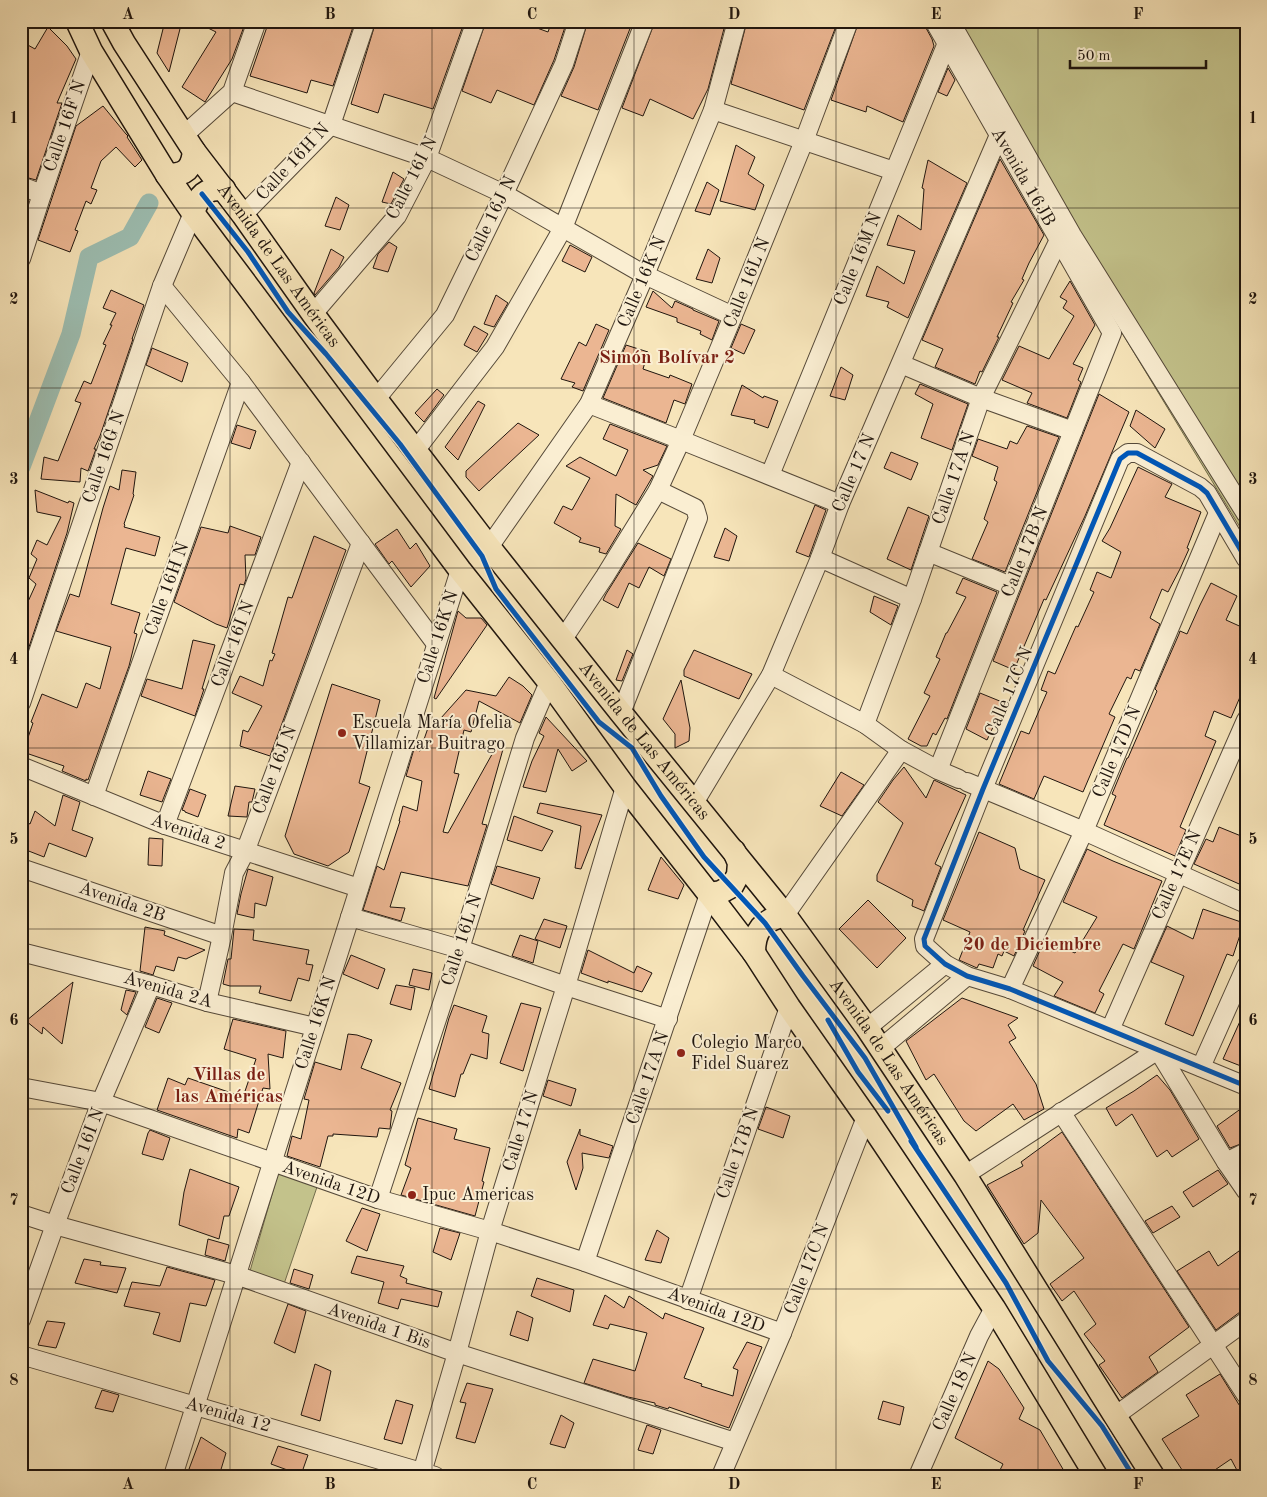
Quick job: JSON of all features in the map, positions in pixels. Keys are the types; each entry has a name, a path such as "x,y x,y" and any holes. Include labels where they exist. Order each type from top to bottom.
{"main road":[{"name":"Avenida de Las Américas","path":"112,21 124,43 189,143 244,214 313,314 376,399 489,547 785,914 867,1028 965,1175 1153,1476"},
{"name":"Avenida de Las Américas","path":"74,23 167,175 193,213 460,570 549,682 624,787 754,953 994,1308 1096,1476"},
{"path":"167,175 178,175 187,170 193,161 189,143"},
{"path":"193,213 202,194 212,188 224,189"},
{"path":"709,894 721,892 732,886 738,875 739,863 734,851"},
{"path":"754,953 754,942 758,932 765,923 774,917 785,914"}],"street":[{"path":"189,143 232,92 258,21"},
{"name":"Calle 16H N","path":"244,214 331,125 366,21"},
{"name":"Calle 16I N","path":"313,314 396,216 427,158 476,21"},
{"name":"Calle 16J N","path":"376,399 445,315 564,64 578,21"},
{"path":"415,451 495,347 563,228 645,21"},
{"name":"Calle 16K N","path":"489,547 589,404 713,110 737,21"},
{"name":"Calle 16L N","path":"563,638 605,576 658,490 733,316 850,21"},
{"name":"Avenida 16JB","path":"934,21 1112,333"},
{"path":"950,21 1072,235 1246,514"},
{"name":"Calle 16M N","path":"770,475 947,43"},
{"name":"Calle 16F N","path":"21,260 91,51"},
{"path":"232,92 427,158 504,194 645,275 733,316"},
{"path":"713,110 894,171"},
{"name":"Calle 17 N","path":"694,803 771,676 820,558 840,504 999,136"},
{"path":"21,186 42,194"},
{"name":"Calle 16G N","path":"21,703 162,286 193,213"},
{"name":"Calle 17A N","path":"865,724 912,599 981,398 1059,240"},
{"path":"162,286 241,382 436,644"},
{"name":"Calle 17B N","path":"938,770 1112,333"},
{"path":"901,364 981,398 1073,432"},
{"name":"Calle 16H N","path":"94,796 241,382"},
{"path":"589,404 840,504"},
{"name":"Calle 17C N","path":"945,964 926,946 924,939 970,783 1120,459 1128,453 1136,453 1200,486 1207,493 1218,513"},
{"name":"Calle 16I N","path":"165,825 301,462"},
{"path":"621,713 698,518 695,508 658,490"},
{"path":"1218,513 1246,560"},
{"name":"Calle 17D N","path":"1010,989 1084,830 1218,513"},
{"name":"Calle 16J N","path":"206,1002 222,936 234,873 245,852 361,543"},
{"path":"928,552 1011,586"},
{"path":"820,558 912,599"},
{"name":"Calle 16K N","path":"173,1476 460,570"},
{"path":"771,676 865,724 901,750 938,770 1084,830 1246,904"},
{"name":"Calle 16L N","path":"378,1199 460,949 525,738 549,682"},
{"name":"Calle 17E N","path":"1110,1030 1246,720"},
{"path":"785,914 901,750"},
{"name":"Avenida 2","path":"21,766 165,825 359,888"},
{"name":"Calle 17 N","path":"426,1474 490,1231 566,986 624,787"},
{"name":"Avenida 2B","path":"21,868 222,936"},
{"name":"Calle 17A N","path":"585,1262 709,894"},
{"path":"350,917 460,949 668,1019"},
{"name":"Avenida 2A","path":"21,952 151,985 206,1002 315,1027"},
{"path":"867,1028 945,964 967,976 1010,989 1246,1086"},
{"path":"1201,1068 1246,966"},
{"path":"881,1048 967,976"},
{"name":"Calle 16I N","path":"21,1320 101,1102 151,985"},
{"name":"Calle 17B N","path":"688,1300 789,1007"},
{"path":"965,1175 1158,1050"},
{"path":"1158,1050 1226,1162 1246,1191"},
{"name":"Avenida 12D","path":"21,1087 101,1102 378,1199 490,1231 585,1262 782,1333"},
{"path":"1060,1112 1246,1395"},
{"name":"Calle 17C N","path":"720,1476 782,1333 866,1117"},
{"path":"1226,1162 1246,1152"},
{"name":"Avenida 1 Bis","path":"21,1214 236,1275 457,1353 736,1442"},
{"name":"Calle 18 N","path":"918,1476 979,1336 994,1308"},
{"path":"1115,1416 1246,1321"},
{"name":"Avenida 12","path":"21,1356 426,1474"}],"shaded area":[{"path":"941,21 1246,21 1246,537 1102,300"},
{"path":"279,1170 317,1187 284,1284 250,1271"}],"building":[{"path":"165,21 182,21 169,72 157,53"},
{"path":"194,21 246,21 232,59 205,102 182,87 216,32"},
{"path":"269,21 355,21 333,86 311,80 307,93 250,76"},
{"path":"376,21 459,21 464,23 433,109 384,94 378,113 351,104"},
{"path":"486,21 518,21 548,32 552,21 567,21 554,60 534,105 497,90 491,103 462,91"},
{"path":"588,21 633,21 598,110 561,96 574,67"},
{"path":"655,21 726,21 708,89 693,119 650,99 643,116 622,108"},
{"path":"747,21 838,21 804,110 731,84"},
{"path":"859,21 892,21 926,28 932,39 934,46 903,122 867,106 866,112 831,100"},
{"path":"48,27 67,46 76,59 57,103 62,103 36,180 21,176 21,74 26,44 35,49"},
{"path":"948,68 955,80 947,96 938,92"},
{"path":"103,106 128,136 142,160 135,167 116,147 101,161 91,188 97,190 91,204 86,201 75,230 78,231 70,252 38,240 76,126"},
{"path":"736,145 755,157 748,174 764,185 755,210 720,201"},
{"path":"1000,159 1044,235 1029,263 1022,279 1024,280 1011,302 1013,303 997,337 999,337 975,384 935,367 943,349 922,340"},
{"path":"928,160 967,183 908,318 887,307 889,302 866,296 877,266 904,284 915,251 887,245 898,215 921,230 924,189 922,188"},
{"path":"393,172 404,179 391,204 382,202"},
{"path":"707,182 719,190 710,215 695,211"},
{"path":"336,197 349,205 340,230 325,226"},
{"path":"389,242 397,247 388,272 373,268 378,254"},
{"path":"570,245 592,257 585,272 562,261"},
{"path":"331,249 344,257 339,267 315,295 314,293"},
{"path":"708,249 720,258 712,283 696,279"},
{"path":"1070,281 1095,325 1073,364 1083,368 1078,380 1081,382 1067,418 1027,403 1032,393 1002,380 1019,346 1049,359 1074,316 1063,308 1067,301 1060,297"},
{"path":"111,290 144,305 88,471 81,468 80,482 41,479 44,457 58,461 81,403 75,401 84,381 91,384 106,345 103,344 116,313 103,308"},
{"path":"653,291 672,308 675,301 719,321 712,340 700,334 701,331 677,322 677,318 646,307"},
{"path":"496,295 508,303 494,327 484,324"},
{"path":"596,324 609,330 583,391 572,387 575,383 561,379 579,342 586,346"},
{"path":"741,324 755,330 744,354 731,348"},
{"path":"474,326 488,334 477,352 464,345"},
{"path":"626,345 648,352 643,369 669,378 670,375 692,384 685,404 674,400 666,423 603,398"},
{"path":"152,348 188,363 182,382 146,365"},
{"path":"841,367 853,375 845,400 830,396"},
{"path":"920,384 968,404 952,450 921,438 933,404 915,394"},
{"path":"742,385 763,398 764,396 778,401 768,428 754,423 755,420 731,415"},
{"path":"437,389 444,395 424,422 415,413"},
{"path":"1099,394 1129,412 1085,516 1046,600 1044,599 1014,670 993,661"},
{"path":"478,401 485,405 458,460 445,447"},
{"path":"1136,410 1165,429 1155,448 1130,426"},
{"path":"518,423 539,435 479,491 466,477 466,471"},
{"path":"610,424 667,446 658,465 643,470 653,476 636,505 616,494 615,526 621,529 606,554 599,552 600,548 579,542 581,538 554,523 563,506 572,510 590,478 566,466 580,457 616,476 628,450 603,439"},
{"path":"237,425 256,431 250,449 231,443"},
{"path":"1027,426 1059,437 1005,572 972,559 988,522 984,519 997,482 994,480 998,467 972,456 978,439 1007,449 1010,441 1017,444"},
{"path":"891,452 918,463 911,480 884,468"},
{"path":"1138,467 1172,484 1165,497 1201,512 1187,548 1189,549 1180,569 1168,592 1162,589 1150,618 1160,624 1140,671 1135,669 1131,679 1127,677 1109,714 1115,717 1083,792 1044,776 1034,799 999,784 1021,731 1029,734 1047,692 1041,690 1048,671 1055,674 1076,626 1078,627 1094,592 1090,590 1097,572 1111,578 1121,552 1102,541 1110,528"},
{"path":"122,470 136,472 134,495 124,527 160,537 155,556 126,548 111,604 140,613 134,633 137,634 129,666 88,780 86,779 86,781 62,771 64,766 23,752 33,723 31,722 42,694 77,708 86,683 100,689 111,647 56,631 70,594 79,597 110,486 119,490"},
{"path":"35,490 68,503 69,501 74,503 67,533 27,653 21,651 21,617 36,584 29,578 37,559 31,554 37,540 47,545 61,517 37,512"},
{"path":"815,505 826,510 809,557 796,552"},
{"path":"908,507 929,516 911,570 887,559"},
{"path":"230,526 261,537 255,555 245,555 246,579 244,585 240,584 227,628 174,602 201,527 228,533"},
{"path":"725,528 737,536 729,561 714,557"},
{"path":"397,529 410,549 416,543 430,566 411,587 392,561 389,564 375,544"},
{"path":"314,536 346,550 270,756 240,746 243,730 248,732 262,706 232,693 240,676 263,686 270,660 272,661 275,654 272,653 288,597 292,598"},
{"path":"638,543 671,559 664,576 649,567 639,588 629,583 618,608 603,600"},
{"path":"963,578 997,592 947,719 945,718 936,735 933,733 927,746 921,746 908,739 930,696 924,693 940,659 936,657 946,633 966,597 956,593"},
{"path":"1211,583 1237,596 1226,620 1246,629 1246,683 1231,718 1214,711 1205,736 1216,741 1180,827 1186,830 1175,856 1104,825 1116,796 1112,794 1157,691 1155,689 1180,631 1187,634"},
{"path":"874,596 898,606 891,625 870,612"},
{"path":"458,611 466,618 481,618 487,625 436,699 434,698"},
{"path":"193,640 215,645 195,716 141,696 147,679 182,689"},
{"path":"627,650 633,654 622,681 616,680"},
{"path":"694,650 752,674 739,699 684,676 684,670"},
{"path":"509,677 523,686 532,695 520,723 479,701 471,732 464,730 454,773 459,774 443,832 448,833 500,740 505,742 482,824 487,825 468,886 401,872 390,907 405,908 401,921 363,910 377,866 384,870 403,806 417,811 422,781 406,776 414,749 420,751 429,725 432,728 466,690 496,696"},
{"path":"681,680 690,728 689,741 675,748 675,734 663,719"},
{"path":"332,684 380,700 359,783 370,787 349,852 328,866 294,854 285,836"},
{"path":"980,693 1007,704 998,726 994,725 987,740 966,729"},
{"path":"546,717 587,761 572,771 558,749 546,792 523,787 532,761 544,736 539,733"},
{"path":"904,767 926,798 934,780 966,795 935,864 941,867 924,911 912,906 913,900 877,881 877,875 903,823 878,802"},
{"path":"148,771 171,779 162,802 140,795"},
{"path":"841,772 864,785 842,816 820,806"},
{"path":"235,786 255,789 252,802 249,802 247,817 228,816"},
{"path":"190,789 206,795 198,817 182,810"},
{"path":"63,795 80,802 72,830 93,838 86,857 49,843 44,857 21,848 21,820 30,824 35,811 55,826"},
{"path":"540,803 602,815 581,869 575,868 581,826 537,813"},
{"path":"514,816 553,831 542,851 507,840"},
{"path":"1219,827 1246,838 1246,887 1194,864 1206,839 1213,842"},
{"path":"979,832 1015,848 1020,869 1045,880 1014,956 1004,951 1002,956 998,954 993,968 979,964 977,968 959,960 970,932 943,920"},
{"path":"149,838 163,839 162,866 148,865"},
{"path":"1087,849 1162,881 1134,949 1123,944 1099,991 1104,994 1095,1013 1054,996 1063,982 1033,966 1045,939 1075,953 1097,917 1063,902"},
{"path":"661,857 684,885 678,899 648,890"},
{"path":"497,866 540,878 533,899 491,884"},
{"path":"248,869 273,877 266,906 255,903 254,918 237,914"},
{"path":"868,900 906,938 877,968 839,929"},
{"path":"1203,909 1244,923 1233,956 1227,954 1193,1036 1165,1024 1184,976 1151,962 1167,926 1193,939"},
{"path":"544,919 567,926 560,948 535,939"},
{"path":"145,927 165,931 164,935 205,950 186,959 178,957 174,971 156,966 153,975 140,971"},
{"path":"234,929 254,930 253,940 309,950 306,964 313,965 309,981 298,978 291,1001 259,993 261,986 230,986 223,984 228,959 231,959"},
{"path":"520,935 538,941 533,963 512,956"},
{"path":"588,950 634,973 637,966 652,973 642,992 608,981 608,983 581,973"},
{"path":"351,955 385,969 378,989 343,974"},
{"path":"413,969 432,973 429,990 409,985"},
{"path":"73,982 62,1044 43,1027 42,1034 26,1021"},
{"path":"396,985 415,988 411,1010 390,1004"},
{"path":"126,990 136,992 127,1015 121,1010"},
{"path":"157,998 172,1003 159,1033 145,1027"},
{"path":"962,998 1018,1018 1008,1025 1016,1038 1009,1042 1036,1084 1044,1109 1024,1120 1013,1104 976,1131 964,1121 934,1074 926,1080 906,1041"},
{"path":"521,1003 541,1008 523,1071 500,1063"},
{"path":"454,1005 487,1016 482,1032 489,1034 487,1059 471,1054 463,1074 461,1074 455,1097 429,1089"},
{"path":"1246,1008 1246,1068 1223,1059"},
{"path":"233,1019 286,1031 283,1058 268,1054 270,1089 263,1088 249,1133 238,1129 237,1138 157,1110 168,1078 185,1085 188,1078 243,1097 256,1059 224,1049"},
{"path":"348,1034 372,1040 361,1068 401,1083 390,1110 392,1111 390,1129 379,1128 377,1137 333,1134 333,1136 328,1136 320,1167 287,1156 292,1136 301,1139 309,1100 304,1099 315,1062 341,1070"},
{"path":"1157,1075 1170,1090 1199,1139 1172,1157 1167,1150 1157,1157 1132,1114 1116,1126 1106,1108"},
{"path":"548,1080 576,1089 571,1106 543,1096"},
{"path":"1246,1105 1246,1142 1230,1148 1217,1126"},
{"path":"766,1107 790,1116 783,1138 758,1129"},
{"path":"418,1118 457,1129 454,1139 490,1148 475,1216 401,1195 411,1168 405,1165"},
{"path":"580,1129 580,1135 613,1146 609,1158 582,1153 583,1168 576,1190 567,1162"},
{"path":"150,1130 170,1138 163,1160 142,1154"},
{"path":"1062,1132 1189,1327 1149,1357 1158,1372 1122,1398 1099,1365 1105,1361 1084,1334 1096,1324 1074,1291 1062,1301 1050,1284 1084,1258 1041,1200 1038,1233 1024,1244 987,1185 1023,1166 1021,1162"},
{"path":"190,1169 239,1187 229,1216 224,1216 219,1239 179,1225"},
{"path":"1218,1170 1228,1184 1193,1207 1183,1192"},
{"path":"1172,1206 1180,1217 1153,1233 1145,1221"},
{"path":"362,1208 380,1214 367,1251 346,1241"},
{"path":"440,1228 460,1233 451,1260 433,1252"},
{"path":"657,1230 669,1238 661,1263 645,1260"},
{"path":"208,1239 229,1245 225,1261 205,1255"},
{"path":"1246,1246 1246,1310 1240,1312 1216,1330 1177,1271 1209,1251 1218,1266"},
{"path":"357,1256 404,1266 400,1276 407,1279 406,1283 442,1292 438,1307 401,1299 398,1309 378,1303 384,1282 351,1273"},
{"path":"84,1259 101,1262 100,1265 126,1268 117,1293 75,1283"},
{"path":"167,1267 215,1280 206,1306 190,1303 180,1342 153,1334 160,1313 124,1306 132,1282 160,1286"},
{"path":"294,1269 313,1275 309,1289 290,1283"},
{"path":"537,1278 574,1290 570,1312 531,1296"},
{"path":"605,1295 624,1308 629,1296 663,1319 665,1313 704,1328 684,1378 702,1384 701,1386 733,1396 738,1370 733,1368 747,1342 762,1347 729,1428 669,1407 668,1409 655,1405 655,1403 628,1397 584,1383 593,1359 635,1371 647,1333 610,1324 608,1329 593,1325"},
{"path":"288,1304 306,1311 295,1353 274,1343"},
{"path":"517,1311 533,1318 528,1341 510,1335"},
{"path":"47,1321 65,1323 56,1348 38,1345"},
{"path":"988,1361 999,1369 1024,1408 1019,1419 1040,1430 1067,1476 997,1476 1003,1464 955,1438"},
{"path":"315,1364 331,1371 320,1421 301,1415"},
{"path":"1220,1374 1246,1416 1246,1476 1240,1476 1231,1459 1206,1476 1186,1476 1162,1439 1199,1416 1186,1395"},
{"path":"467,1383 493,1389 475,1443 456,1438 466,1403 460,1402"},
{"path":"102,1390 119,1395 113,1412 95,1408"},
{"path":"396,1400 413,1405 402,1444 384,1439"},
{"path":"883,1401 904,1407 900,1425 878,1419"},
{"path":"561,1415 574,1423 565,1448 550,1444"},
{"path":"647,1425 661,1430 653,1454 638,1450"},
{"path":"201,1437 226,1453 219,1476 211,1476 189,1469"},
{"path":"278,1446 308,1455 301,1475 271,1464"}],"waterway":[{"path":"21,467 71,334 89,257 130,237 149,203"}],"cycle path":[{"path":"202,194 248,252 288,312 326,354 400,444 482,556 496,589 599,722 632,748 661,796 704,857 765,923 865,1058 916,1147"},
{"path":"1246,559 1207,493 1200,487 1137,453 1128,453 1120,459 983,789 924,939 925,946 945,964 967,976 1010,989 1246,1086"},
{"path":"828,1020 858,1072 888,1111"},
{"path":"911,1141 1006,1283 1048,1361 1102,1426 1133,1476"}],"place":[{"name":"Escuela María Ofelia Villamizar Buitrago","path":"342,733"},
{"name":"Colegio Marco Fidel Suarez","path":"681,1053"},
{"name":"Ipuc Americas","path":"412,1195"}],"district":[{"name":"Simón Bolívar 2","path":"667,358"},
{"name":"20 de Diciembre","path":"1032,945"},
{"name":"Villas de las Américas","path":"229,1086"}]}
